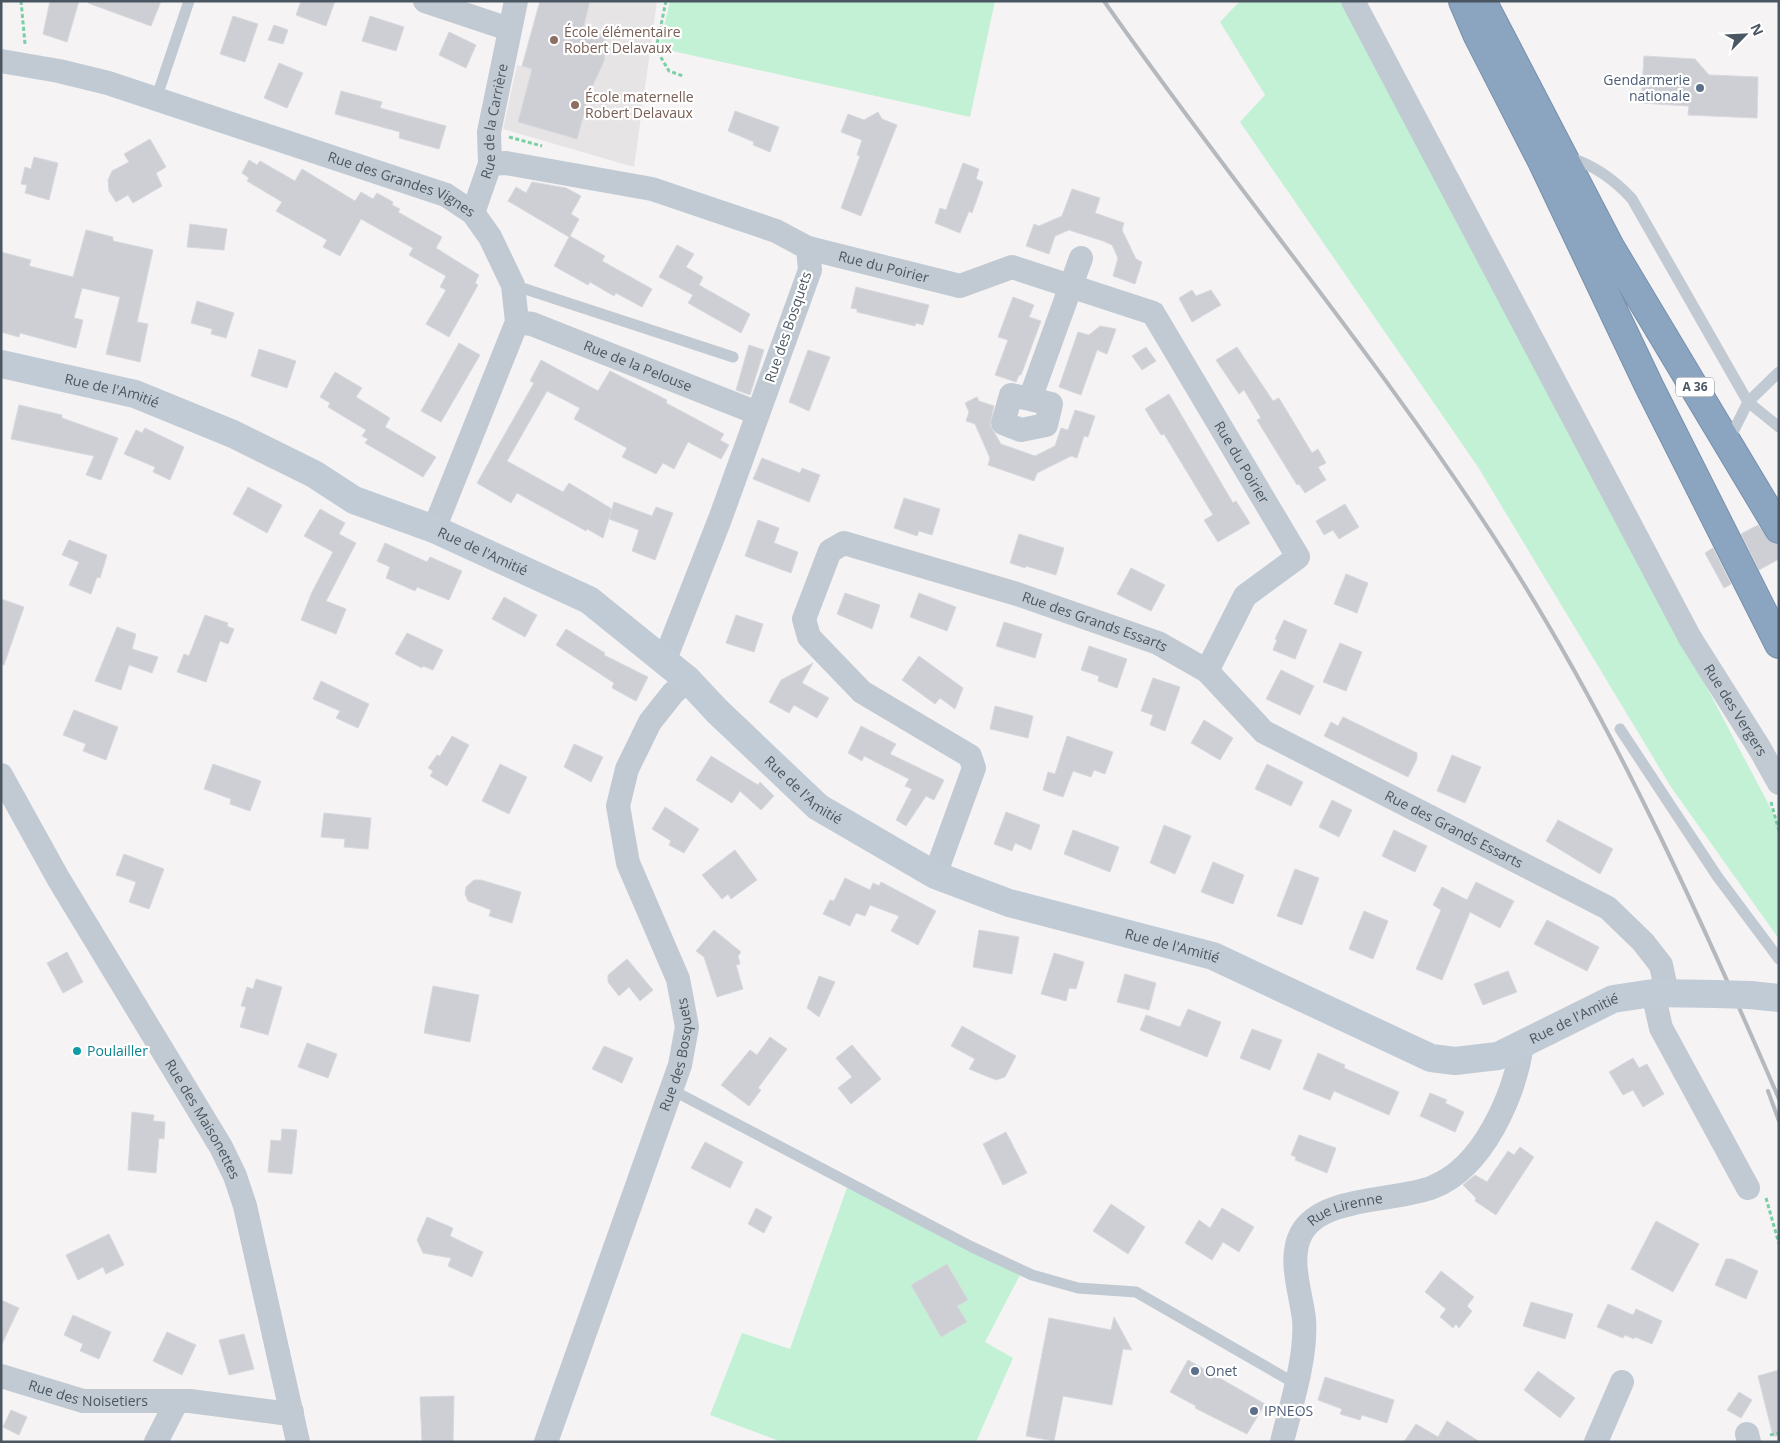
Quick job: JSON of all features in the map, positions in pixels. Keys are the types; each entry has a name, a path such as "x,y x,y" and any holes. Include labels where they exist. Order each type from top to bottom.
{"highway":[{"name":"A 36","path":"1463,1 1478,36 1543,163 1648,386 1779,644"},
{"name":"A 36","path":"1482,1 1610,247 1779,529"},
{"name":"A 36","path":"1502,1 1508,50"}],"street":[{"path":"425,1 509,29"},
{"name":"Rue de la Carrière","path":"473,213 490,164 489,132 516,1"},
{"name":"Rue des Vergers","path":"1353,1 1690,638 1760,749 1779,783"},
{"name":"Rue des Grandes Vignes","path":"1,61 26,64 108,83 446,195 473,213 490,236 513,285 517,322 434,529"},
{"path":"490,164 506,163 652,189 776,231 808,248"},
{"name":"Rue du Poirier","path":"808,248 960,286 1012,267 1153,313 1298,557 1245,596 1207,671"},
{"name":"Rue des Bosquets","path":"665,659 720,519 810,270 808,248"},
{"path":"1030,399 1081,258"},
{"name":"Rue de la Pelouse","path":"517,322 532,324 757,413"},
{"name":"Rue de l'Amitié","path":"1,364 135,394 233,434 314,474 354,500 434,529 589,600 665,659 818,807 935,875 1009,904 1214,956 1431,1058 1455,1061 1498,1056 1522,1046 1613,999 1660,993 1771,993"},
{"name":"Rue des Grands Essarts","path":"935,875 974,768 970,756 862,692 809,637 804,619 830,551 844,542 1017,594 1158,643 1207,671 1264,732 1608,908 1643,942 1661,965 1660,993"},
{"name":"Rue des Bosquets","path":"546,1442 672,1090 680,1064 687,1027 678,979 628,863 618,806 627,769 650,722 673,693 688,680"},
{"name":"Rue des Maisonettes","path":"1,775 58,878 221,1147 235,1176 245,1206 298,1442"},
{"path":"1660,993 1661,1028 1756,1191"},
{"name":"Rue Lirenne","path":"1282,1442 1296,1384 1304,1338 1296,1252 1302,1233 1319,1216 1334,1208 1433,1188 1453,1176 1487,1138 1510,1095 1518,1074 1522,1046"},
{"name":"Rue des Noisetiers","path":"1,1376 83,1401 176,1401 237,1406 282,1413 292,1412"},
{"path":"1596,1442 1622,1382"},
{"path":"156,1442 176,1401"}],"lane":[{"path":"156,99 189,1"},
{"path":"1563,156 1588,163 1620,186 1632,199 1748,402 1779,427"},
{"path":"513,285 733,357"},
{"path":"1727,444 1748,402 1779,372"},
{"path":"1620,729 1717,876 1779,960"},
{"path":"672,1090 972,1247 1032,1275 1078,1288 1136,1292 1296,1384"}],"path":[{"path":"21,1 26,64"},
{"path":"666,1 656,49 668,71 683,76"},
{"path":"522,166 530,142"},
{"path":"1756,1191 1779,1244"}],"shaded area":[{"name":"École maternelle Robert Delavaux","path":"540,1 657,1 634,167 503,129 517,65 522,66"}],"green space":[{"path":"670,1 995,1 970,117 659,48"},
{"path":"1240,1 1344,1 1779,824 1779,939 1671,787 1478,467 1240,122 1265,95 1220,22"},
{"path":"849,1182 1022,1271 985,1342 1013,1358 976,1442 782,1442 710,1415 742,1333 790,1349"}],"building":[{"path":"50,1 79,1 67,42 43,34"},
{"path":"88,1 161,1 151,26 88,3"},
{"path":"301,1 335,1 326,26 296,15"},
{"path":"540,1 590,1 583,29 606,34 604,61 590,92 577,139 518,122 532,69 522,66"},
{"path":"233,16 258,24 245,62 220,54"},
{"path":"370,16 404,27 396,51 362,41"},
{"path":"274,25 288,30 283,44 268,40"},
{"path":"449,32 476,45 466,68 439,55"},
{"name":"Gendarmerie nationale","path":"1644,56 1695,59 1709,75 1758,77 1757,118 1688,115 1689,106 1641,103"},
{"path":"279,63 303,73 287,108 264,98"},
{"path":"341,91 382,102 380,108 446,126 439,149 399,138 400,132 335,114"},
{"path":"735,111 779,127 770,152 753,145 754,142 728,131"},
{"path":"878,112 882,119 897,125 861,216 841,208 860,156 857,155 862,140 841,132 848,114 864,120"},
{"path":"150,139 166,167 156,173 162,186 133,203 128,195 116,202 109,191 108,180 112,171 129,162 124,154"},
{"path":"34,157 58,163 49,200 25,193 27,185 21,184 25,167 31,169"},
{"path":"249,160 257,165 260,161 295,181 302,169 355,201 361,192 373,199 377,193 393,202 392,205 400,209 398,212 442,237 436,248 479,275 475,283 478,285 449,337 426,324 446,290 440,287 446,276 409,255 413,248 361,219 340,256 323,247 327,240 276,211 282,202 247,181 249,178 242,173"},
{"path":"963,163 979,169 976,179 983,182 972,213 969,211 960,233 935,223 940,208 946,210"},
{"path":"532,182 566,188 581,196 571,214 579,219 570,236 605,256 602,261 652,289 642,307 616,293 614,296 590,282 588,285 554,266 569,237 508,201 516,187 526,193"},
{"path":"1072,189 1100,198 1095,213 1124,223 1122,230 1136,259 1142,262 1135,284 1113,276 1118,258 1112,245 1103,241 1069,230 1055,236 1049,254 1026,246 1034,224 1039,226 1062,216"},
{"path":"190,224 227,229 224,250 187,247"},
{"path":"86,230 113,237 113,241 153,250 137,322 148,324 140,362 106,354 120,297 82,288 74,318 83,320 76,348 20,333 19,337 1,332 1,252 31,260 29,266 73,277"},
{"path":"677,245 694,254 686,267 703,277 699,285 750,314 741,333 688,303 693,295 659,277"},
{"path":"856,287 929,305 923,325 916,323 915,326 857,312 857,309 851,308"},
{"path":"1192,290 1196,296 1211,290 1221,305 1192,322 1179,298"},
{"path":"1013,297 1034,305 1029,317 1041,321 1021,375 1019,375 1016,382 995,375 1008,340 998,337"},
{"path":"197,301 234,313 226,338 211,334 212,329 191,323"},
{"path":"1100,326 1116,329 1107,354 1097,350 1081,395 1059,387 1078,332 1089,335"},
{"path":"459,343 480,355 441,422 421,411"},
{"path":"749,345 764,350 750,395 736,390"},
{"path":"1146,347 1156,361 1142,370 1132,356"},
{"path":"1237,347 1273,401 1279,398 1312,453 1318,449 1326,463 1318,467 1326,480 1305,493 1299,484 1297,485 1257,420 1261,418 1244,390 1239,394 1216,360"},
{"path":"259,349 296,361 287,388 251,376"},
{"path":"808,350 830,357 809,411 789,402"},
{"path":"541,360 598,391 610,371 667,400 666,403 724,434 720,440 729,445 721,459 688,442 674,469 663,463 656,474 622,457 627,448 574,419 580,408 547,391 507,461 563,492 569,483 612,509 603,538 587,529 586,531 517,493 511,503 477,483 534,383 530,381"},
{"path":"335,372 362,388 356,397 390,418 385,427 436,457 423,477 365,443 368,439 362,436 366,430 328,407 330,403 320,397"},
{"path":"1169,394 1233,503 1236,501 1250,523 1218,542 1204,520 1213,515 1164,434 1161,435 1145,409"},
{"path":"977,397 979,401 994,406 990,425 1001,444 1035,456 1055,446 1061,428 1068,430 1075,410 1095,416 1088,437 1084,436 1077,458 1071,456 1037,473 1034,481 988,465 990,458 975,424 966,421 969,412 965,403"},
{"path":"19,405 62,415 62,418 118,438 101,480 86,475 94,456 11,439"},
{"path":"145,428 184,447 170,480 153,472 155,467 124,454 136,430 142,433"},
{"path":"762,458 800,473 802,468 820,475 809,502 753,479"},
{"path":"248,487 282,505 267,533 233,514"},
{"path":"904,498 940,509 932,535 919,531 917,536 894,528"},
{"path":"614,502 652,516 656,507 673,513 655,560 632,551 639,530 609,519"},
{"path":"1345,504 1359,527 1339,539 1333,530 1324,535 1316,521"},
{"path":"320,509 345,523 339,534 356,543 326,601 346,609 336,634 301,620 312,592 333,552 304,536"},
{"path":"758,520 779,528 774,543 798,552 791,573 745,556"},
{"path":"1758,525 1771,542 1779,545 1779,559 1759,570 1741,534"},
{"path":"1019,534 1064,548 1056,575 1010,563"},
{"path":"69,540 107,555 100,578 97,577 91,594 69,585 79,562 62,555"},
{"path":"385,543 427,562 430,557 462,571 449,600 417,587 415,591 386,578 390,567 377,561"},
{"path":"1713,548 1731,584 1724,588 1705,553"},
{"path":"1131,568 1165,585 1151,611 1117,594"},
{"path":"1346,574 1368,583 1357,613 1334,604"},
{"path":"845,593 880,605 872,629 837,614"},
{"path":"919,593 956,607 947,631 910,617"},
{"path":"504,597 537,615 525,637 492,619"},
{"path":"1,599 24,607 4,665 1,664"},
{"path":"205,615 228,623 227,626 234,629 228,644 220,641 206,682 177,672 184,654 189,656"},
{"path":"736,615 763,624 754,652 726,643"},
{"path":"1284,620 1307,630 1295,659 1273,650 1277,640 1275,639"},
{"path":"1004,622 1042,634 1035,658 996,646"},
{"path":"117,627 136,634 132,649 158,657 152,673 129,665 121,690 95,681"},
{"path":"566,629 605,653 604,655 648,677 636,701 612,688 614,683 556,645"},
{"path":"407,633 443,650 433,670 423,666 422,668 395,654"},
{"path":"1340,643 1362,652 1346,691 1323,682"},
{"path":"1089,646 1127,659 1117,688 1098,681 1099,676 1081,670"},
{"path":"919,656 963,688 955,709 940,698 935,704 902,680"},
{"path":"813,663 802,683 829,698 817,718 794,705 789,713 769,702 781,680"},
{"path":"1281,670 1314,686 1300,715 1266,699"},
{"path":"1153,678 1180,687 1165,731 1150,725 1153,715 1141,711"},
{"path":"321,681 369,704 358,728 336,718 340,711 313,699"},
{"path":"995,706 1033,716 1028,738 990,729"},
{"path":"74,710 118,727 106,760 83,751 86,744 63,735"},
{"path":"1343,717 1417,753 1417,759 1408,777 1324,736 1331,722 1338,726"},
{"path":"1204,720 1233,738 1220,760 1191,743"},
{"path":"861,726 896,744 890,754 944,780 934,800 926,796 906,826 896,820 912,789 905,786 909,779 864,756 862,761 848,753"},
{"path":"452,736 469,745 447,786 430,776 433,771 428,768 437,755 440,756"},
{"path":"1067,736 1113,752 1105,774 1094,770 1091,777 1073,771 1063,797 1043,790 1048,772 1055,774"},
{"path":"574,744 603,757 591,782 564,767"},
{"path":"1452,755 1481,767 1465,803 1437,791"},
{"path":"711,756 758,785 760,782 774,796 761,810 740,791 732,803 696,780"},
{"path":"213,764 261,781 250,811 230,804 231,799 204,789"},
{"path":"500,764 527,777 509,814 482,801"},
{"path":"1267,764 1303,782 1291,806 1255,789"},
{"path":"1332,800 1352,810 1339,837 1319,827"},
{"path":"665,807 699,829 684,853 669,845 671,841 652,829"},
{"path":"1006,812 1040,825 1031,850 1015,843 1012,851 994,844"},
{"path":"324,813 371,818 368,849 344,847 345,839 321,837"},
{"path":"1558,820 1613,849 1600,874 1546,841"},
{"path":"1164,825 1191,836 1175,874 1150,863"},
{"path":"1073,830 1119,847 1110,872 1064,854"},
{"path":"1394,830 1427,846 1415,872 1382,856"},
{"path":"735,850 757,880 731,899 728,894 722,899 702,875"},
{"path":"124,854 164,869 149,909 129,902 136,882 116,875"},
{"path":"1213,862 1244,875 1233,904 1201,892"},
{"path":"1295,869 1319,878 1302,925 1277,916"},
{"path":"845,878 870,890 873,883 879,886 881,882 936,911 918,945 891,931 899,916 870,905 865,916 856,913 850,926 823,914 830,900 834,901"},
{"path":"474,880 481,880 521,892 512,923 489,916 491,910 468,901 465,894 466,887"},
{"path":"1476,882 1514,901 1500,928 1470,912 1442,980 1416,969 1441,910 1433,905 1442,887 1467,900"},
{"path":"1364,911 1388,921 1373,959 1349,949"},
{"path":"1547,920 1599,947 1587,971 1534,944"},
{"path":"714,930 741,952 738,956 740,964 736,965 743,989 717,997 704,957 696,951"},
{"path":"979,930 1019,937 1012,974 973,967"},
{"path":"67,952 83,982 63,993 47,963"},
{"path":"1054,953 1084,962 1076,989 1069,988 1066,1001 1041,994"},
{"path":"627,959 653,990 640,1001 629,987 619,996 608,982 608,975"},
{"path":"1508,971 1517,992 1483,1005 1474,984"},
{"path":"1125,974 1156,983 1149,1010 1117,1002"},
{"path":"819,976 835,982 819,1017 807,1008"},
{"path":"256,979 282,987 268,1035 240,1027 246,1007 241,1006 247,987 253,989"},
{"path":"433,986 479,995 470,1042 424,1033"},
{"path":"1188,1009 1221,1022 1207,1057 1140,1030 1146,1015 1180,1027"},
{"path":"962,1026 1016,1056 1005,1077 996,1080 969,1069 975,1059 951,1046"},
{"path":"1252,1029 1282,1040 1270,1070 1240,1058"},
{"path":"770,1037 787,1049 758,1088 761,1090 749,1106 721,1085 750,1050 757,1055"},
{"path":"307,1043 337,1054 328,1078 298,1067"},
{"path":"852,1045 881,1079 851,1104 838,1088 852,1077 836,1058"},
{"path":"604,1046 633,1058 622,1083 592,1069"},
{"path":"1318,1053 1345,1065 1344,1068 1399,1092 1389,1115 1334,1091 1330,1100 1303,1089"},
{"path":"1633,1058 1639,1068 1647,1064 1664,1094 1643,1107 1633,1090 1623,1095 1609,1072"},
{"path":"1430,1093 1447,1100 1445,1103 1464,1112 1455,1132 1420,1116"},
{"path":"132,1112 154,1115 153,1121 165,1122 164,1139 159,1138 156,1173 128,1170"},
{"path":"282,1129 297,1130 292,1174 268,1172 271,1140 281,1141"},
{"path":"1006,1132 1027,1173 1003,1185 983,1144"},
{"path":"1299,1135 1336,1148 1327,1173 1295,1160 1296,1157 1291,1155"},
{"path":"705,1142 743,1162 730,1188 691,1168"},
{"path":"1520,1147 1534,1157 1496,1215 1475,1201 1476,1198 1463,1185 1475,1175 1487,1182 1508,1151 1514,1155"},
{"path":"1111,1204 1145,1227 1128,1254 1093,1231"},
{"path":"756,1208 772,1217 764,1233 748,1224"},
{"path":"1222,1208 1254,1227 1239,1252 1223,1242 1212,1260 1185,1243 1199,1220 1210,1228"},
{"path":"427,1217 453,1228 450,1236 483,1252 472,1277 448,1266 451,1258 423,1253 417,1240"},
{"path":"1656,1221 1699,1244 1673,1292 1631,1269"},
{"path":"109,1234 124,1265 106,1274 103,1267 78,1280 66,1255"},
{"path":"1726,1259 1732,1259 1758,1271 1746,1299 1715,1285"},
{"path":"947,1264 968,1300 957,1306 967,1322 941,1337 911,1285"},
{"path":"1441,1271 1474,1297 1467,1306 1472,1311 1459,1328 1456,1324 1453,1328 1440,1317 1446,1309 1425,1292"},
{"path":"1,1300 19,1308 1,1346"},
{"path":"1531,1302 1573,1314 1565,1339 1523,1326"},
{"path":"1608,1304 1633,1315 1636,1309 1662,1321 1652,1344 1635,1337 1634,1339 1625,1335 1623,1338 1597,1327"},
{"path":"73,1315 111,1332 99,1359 80,1351 83,1344 64,1335"},
{"path":"1114,1317 1132,1350 1123,1349 1112,1405 1063,1396 1054,1441 1026,1436 1049,1318 1111,1330"},
{"path":"167,1332 196,1345 182,1375 153,1361"},
{"path":"244,1334 254,1369 229,1375 219,1340"},
{"path":"1188,1360 1265,1404 1247,1434 1195,1408 1196,1406 1170,1392"},
{"path":"1779,1370 1779,1436 1773,1436 1758,1376"},
{"path":"1538,1371 1575,1398 1560,1418 1524,1390"},
{"path":"1325,1377 1394,1400 1387,1423 1362,1415 1360,1420 1340,1414 1342,1409 1318,1400"},
{"path":"1739,1392 1752,1400 1741,1418 1727,1410"},
{"path":"454,1396 453,1442 422,1442 420,1397"},
{"path":"11,1410 27,1417 19,1435 3,1427"},
{"path":"1447,1421 1480,1442 1404,1442 1416,1424 1438,1437"}],"railway":[{"path":"1104,1 1412,417 1508,559 1547,623 1620,756 1687,892 1779,1099"},
{"path":"1768,1091 1779,1121"}],"place":[{"name":"École élémentaire Robert Delavaux","path":"554,40"},
{"name":"Gendarmerie nationale","path":"1700,88"},
{"name":"École maternelle Robert Delavaux","path":"575,105"},
{"name":"Poulailler","path":"77,1051"},
{"name":"Onet","path":"1195,1371"},
{"name":"IPNEOS","path":"1254,1411"}]}
